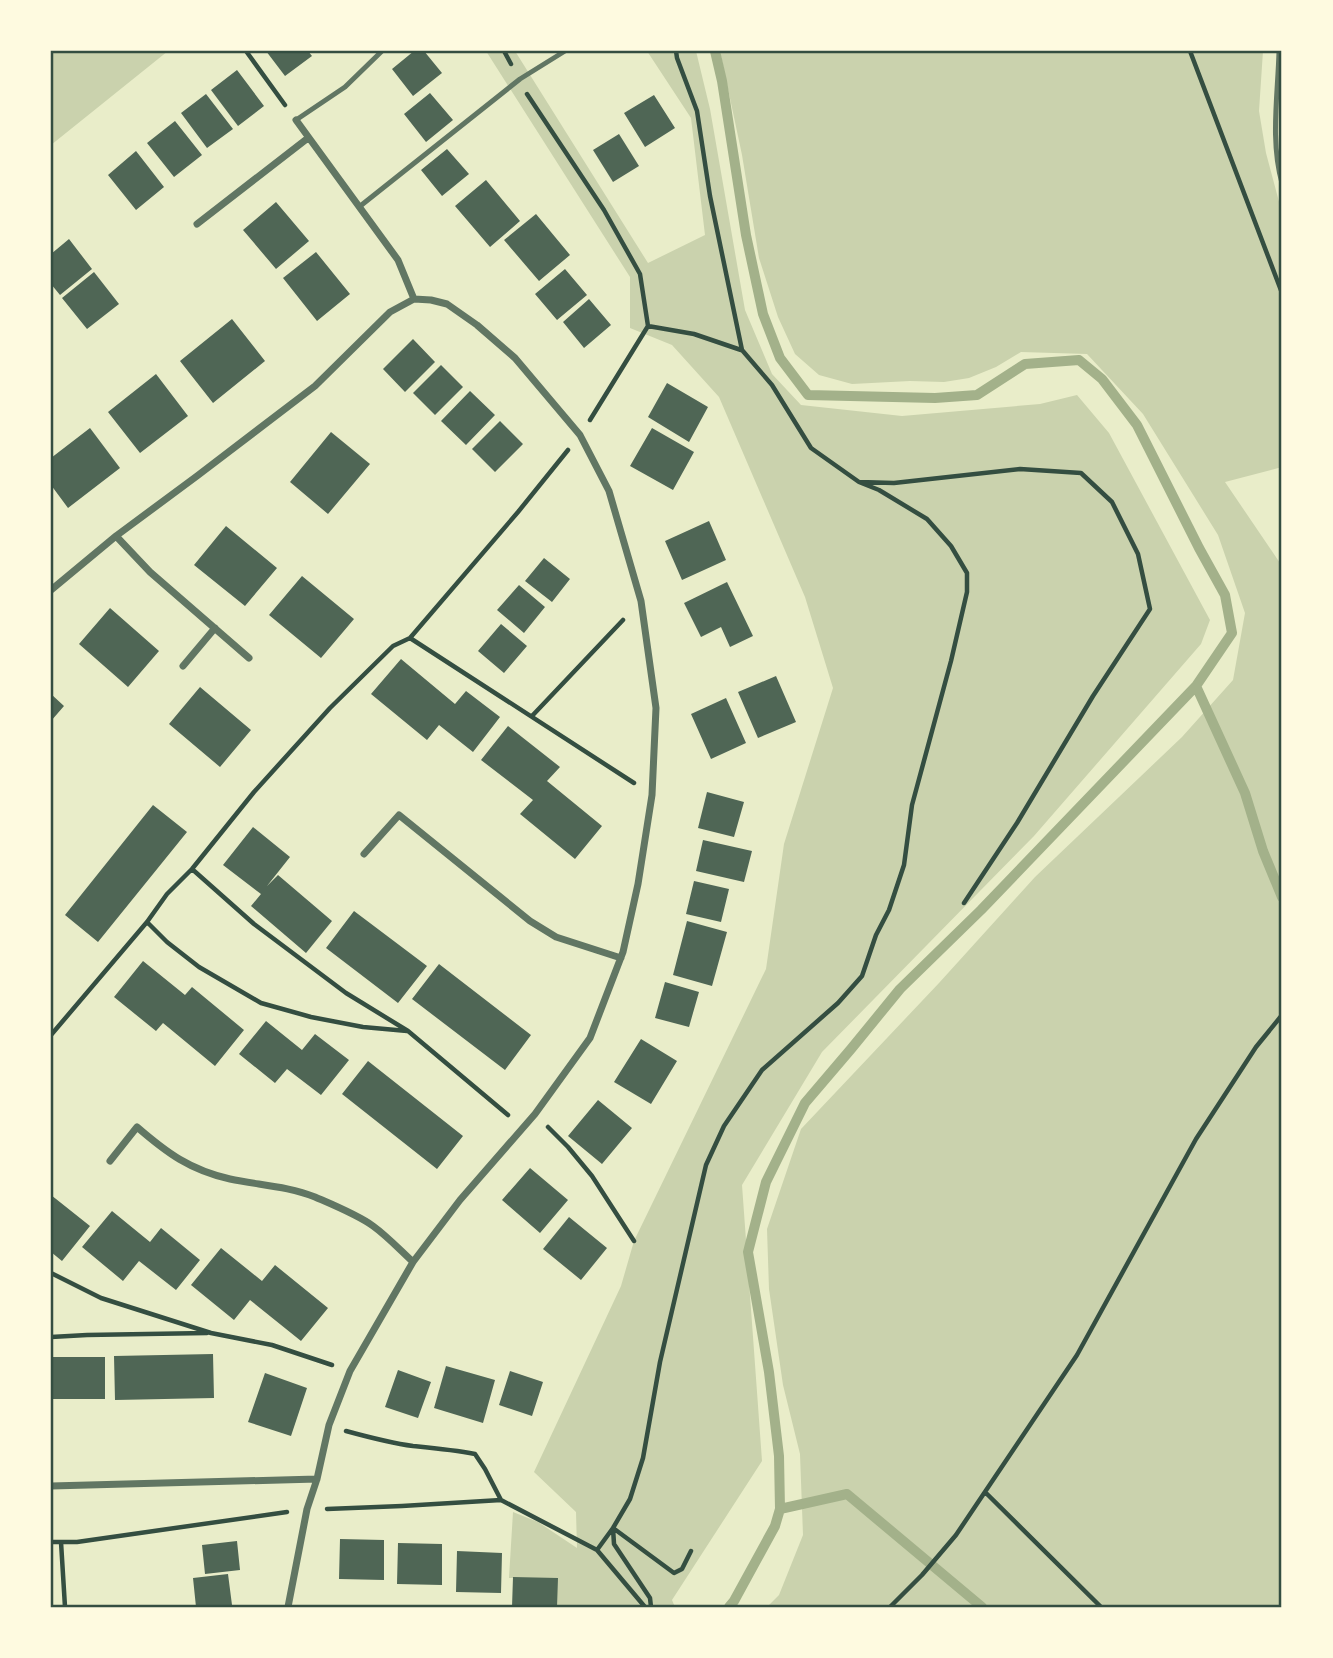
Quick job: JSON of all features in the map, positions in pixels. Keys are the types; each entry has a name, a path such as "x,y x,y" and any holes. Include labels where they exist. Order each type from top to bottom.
{"street":[{"path":"296,120 398,260 414,299"},
{"path":"197,223 308,138"},
{"path":"51,590 116,536 315,386 390,312 414,299 447,304 477,325 515,358 580,435 609,491 641,601 656,708 652,795 638,884 621,958 590,1038 535,1114 460,1200 413,1262 351,1371 329,1425 307,1509 288,1607"},
{"path":"116,536 150,572 248,658"},
{"path":"183,666 215,628"},
{"path":"364,854 399,815 530,921 556,937 621,958"},
{"path":"110,1161 137,1127 168,1153 195,1168 229,1179 302,1193 337,1207 371,1225 413,1262"},
{"path":"51,1486 317,1479"}],"lane":[{"path":"296,120 345,87 382,51"},
{"path":"359,206 520,79 565,51"},
{"path":"1279,51 1275,136 1282,183"}],"path":[{"path":"246,51 296,120"},
{"path":"51,1035 254,792 330,708 393,646 410,638 518,512 580,435 648,326 640,274 604,210 529,98 504,51"},
{"path":"597,1550 630,1499 643,1458 660,1362 710,1155 724,1126 762,1070 838,1003 862,976 876,935 889,910 904,865 912,805 967,592 967,573 951,546 927,519 879,490 859,482 811,448 772,385 742,350 710,196 697,111 676,51"},
{"path":"1190,51 1282,293"},
{"path":"648,326 694,334 742,350"},
{"path":"859,482 894,483 1020,469 1081,473 1112,502 1138,554 1150,609 1093,696 1017,823 964,902"},
{"path":"532,716 641,601"},
{"path":"410,638 652,795"},
{"path":"192,869 264,932 346,993 408,1031 523,1128"},
{"path":"147,922 199,967 261,1003 324,1020 408,1031"},
{"path":"890,1607 956,1535 1077,1355 1196,1139 1256,1047 1282,1015"},
{"path":"535,1114 592,1176 634,1241"},
{"path":"51,1273 101,1298 211,1333 272,1345 351,1371"},
{"path":"51,1338 211,1333"},
{"path":"329,1425 410,1446 475,1454 501,1500"},
{"path":"985,1492 1101,1607"},
{"path":"51,1542 77,1542 155,1532 307,1509 501,1500 597,1550 645,1607"},
{"path":"613,1528 674,1573 682,1569 691,1551"},
{"path":"613,1528 614,1544 650,1598 651,1607"},
{"path":"61,1542 65,1607"}],"green space":[{"path":"51,51 168,51 51,145"},
{"path":"486,51 515,51 648,263 705,235 691,118 647,51 696,51 710,109 745,310 772,374 801,405 902,416 1040,404 1077,395 1109,433 1210,620 1201,644 1034,836 822,1052 742,1185 762,1461 672,1600 675,1607 557,1607 557,1578 509,1578 513,1512 538,1522 577,1548 576,1512 534,1472 621,1286 634,1241 766,969 784,844 833,688 805,597 719,397 672,345 630,328 630,277"},
{"path":"720,51 1263,51 1259,111 1266,153 1282,213 1282,467 1225,482 1282,566 1282,1607 767,1607 779,1595 803,1535 800,1454 783,1385 769,1289 767,1229 801,1129 1035,877 1182,737 1233,680 1245,613 1218,535 1143,414 1087,354 1021,352 996,367 969,378 944,382 852,384 819,375 795,354 778,317 759,258 742,155"}],"building":[{"path":"266,51 308,51 312,56 285,76"},
{"path":"414,51 424,51 442,73 413,96 392,69"},
{"path":"237,70 264,106 238,126 211,90"},
{"path":"430,93 453,120 426,142 404,114"},
{"path":"206,94 233,129 207,148 181,113"},
{"path":"654,95 675,128 645,147 624,113"},
{"path":"175,121 202,155 174,177 147,143"},
{"path":"619,134 639,166 613,182 593,150"},
{"path":"447,149 469,174 442,196 421,170"},
{"path":"136,151 164,187 136,210 108,175"},
{"path":"486,180 520,221 490,247 455,206"},
{"path":"276,202 309,241 276,269 243,230"},
{"path":"536,214 570,255 539,281 504,240"},
{"path":"69,239 92,269 60,295 51,284 51,254"},
{"path":"316,252 350,294 317,321 283,278"},
{"path":"565,269 587,295 557,320 535,294"},
{"path":"94,272 119,304 87,329 62,298"},
{"path":"589,299 611,325 584,348 563,322"},
{"path":"232,319 265,361 213,403 180,361"},
{"path":"413,339 435,362 405,392 383,369"},
{"path":"441,365 463,387 435,415 413,393"},
{"path":"156,374 188,416 140,453 108,412"},
{"path":"667,383 708,407 689,442 648,417"},
{"path":"470,391 495,415 466,445 441,421"},
{"path":"500,421 523,444 495,472 472,449"},
{"path":"90,428 120,468 68,508 51,485 51,458"},
{"path":"652,428 694,452 673,490 630,466"},
{"path":"331,432 370,464 328,514 290,482"},
{"path":"709,521 726,560 682,580 665,541"},
{"path":"226,526 277,568 245,606 194,565"},
{"path":"544,558 570,579 552,602 525,581"},
{"path":"302,576 354,619 321,658 269,615"},
{"path":"727,582 753,636 730,647 721,627 701,637 684,603"},
{"path":"519,585 545,607 524,633 497,610"},
{"path":"110,608 159,651 128,687 79,644"},
{"path":"501,624 527,646 504,673 478,651"},
{"path":"401,659 455,704 466,691 500,717 473,752 439,725 427,740 371,694"},
{"path":"776,676 796,722 758,738 738,692"},
{"path":"200,687 251,730 220,767 169,724"},
{"path":"51,694 64,706 51,721"},
{"path":"726,698 746,743 711,759 691,714"},
{"path":"508,726 560,767 547,781 602,826 575,859 520,814 533,800 481,760"},
{"path":"707,792 744,802 734,837 698,828"},
{"path":"153,805 187,832 98,942 65,915"},
{"path":"253,827 290,857 267,886 278,875 332,921 306,953 251,906 261,894 223,865"},
{"path":"703,840 752,851 744,882 696,871"},
{"path":"694,881 729,889 721,922 686,914"},
{"path":"354,911 427,966 398,1003 326,948"},
{"path":"687,921 727,932 712,986 673,975"},
{"path":"143,961 185,995 192,987 244,1030 215,1066 163,1023 156,1031 114,997"},
{"path":"439,964 531,1035 505,1070 412,999"},
{"path":"665,982 699,992 689,1027 655,1018"},
{"path":"266,1021 302,1050 315,1034 349,1060 321,1095 287,1069 275,1083 239,1054"},
{"path":"641,1039 677,1061 651,1104 614,1082"},
{"path":"368,1061 463,1136 437,1169 342,1094"},
{"path":"598,1100 632,1128 602,1164 568,1136"},
{"path":"530,1168 568,1200 540,1233 502,1200"},
{"path":"51,1195 90,1226 62,1261 51,1252"},
{"path":"112,1211 150,1242 161,1228 200,1260 176,1290 139,1261 123,1281 82,1247"},
{"path":"569,1217 607,1248 581,1280 543,1249"},
{"path":"221,1248 262,1281 275,1265 328,1308 301,1341 250,1300 234,1320 191,1285"},
{"path":"213,1354 214,1398 115,1400 114,1356"},
{"path":"51,1357 105,1357 105,1399 51,1399"},
{"path":"446,1366 495,1380 483,1423 434,1408"},
{"path":"398,1370 431,1382 418,1418 385,1407"},
{"path":"510,1371 543,1382 532,1416 499,1405"},
{"path":"265,1373 307,1388 291,1436 248,1422"},
{"path":"340,1539 384,1540 384,1580 339,1579"},
{"path":"237,1541 240,1570 205,1574 202,1545"},
{"path":"398,1543 442,1544 442,1585 397,1584"},
{"path":"457,1551 502,1553 501,1593 456,1592"},
{"path":"228,1574 232,1605 196,1607 193,1578"},
{"path":"513,1577 558,1578 557,1607 512,1607"}],"waterway":[{"path":"715,51 746,235 763,314 780,358 808,395 935,398 977,395 1025,364 1079,360 1102,379 1137,425 1225,595 1232,633 1196,686 981,910 900,989 805,1103 766,1182 748,1252 769,1372 779,1456 780,1509 775,1526 729,1607"},
{"path":"1196,686 1245,793 1263,851 1282,897"},
{"path":"780,1509 847,1494 982,1607"}]}
